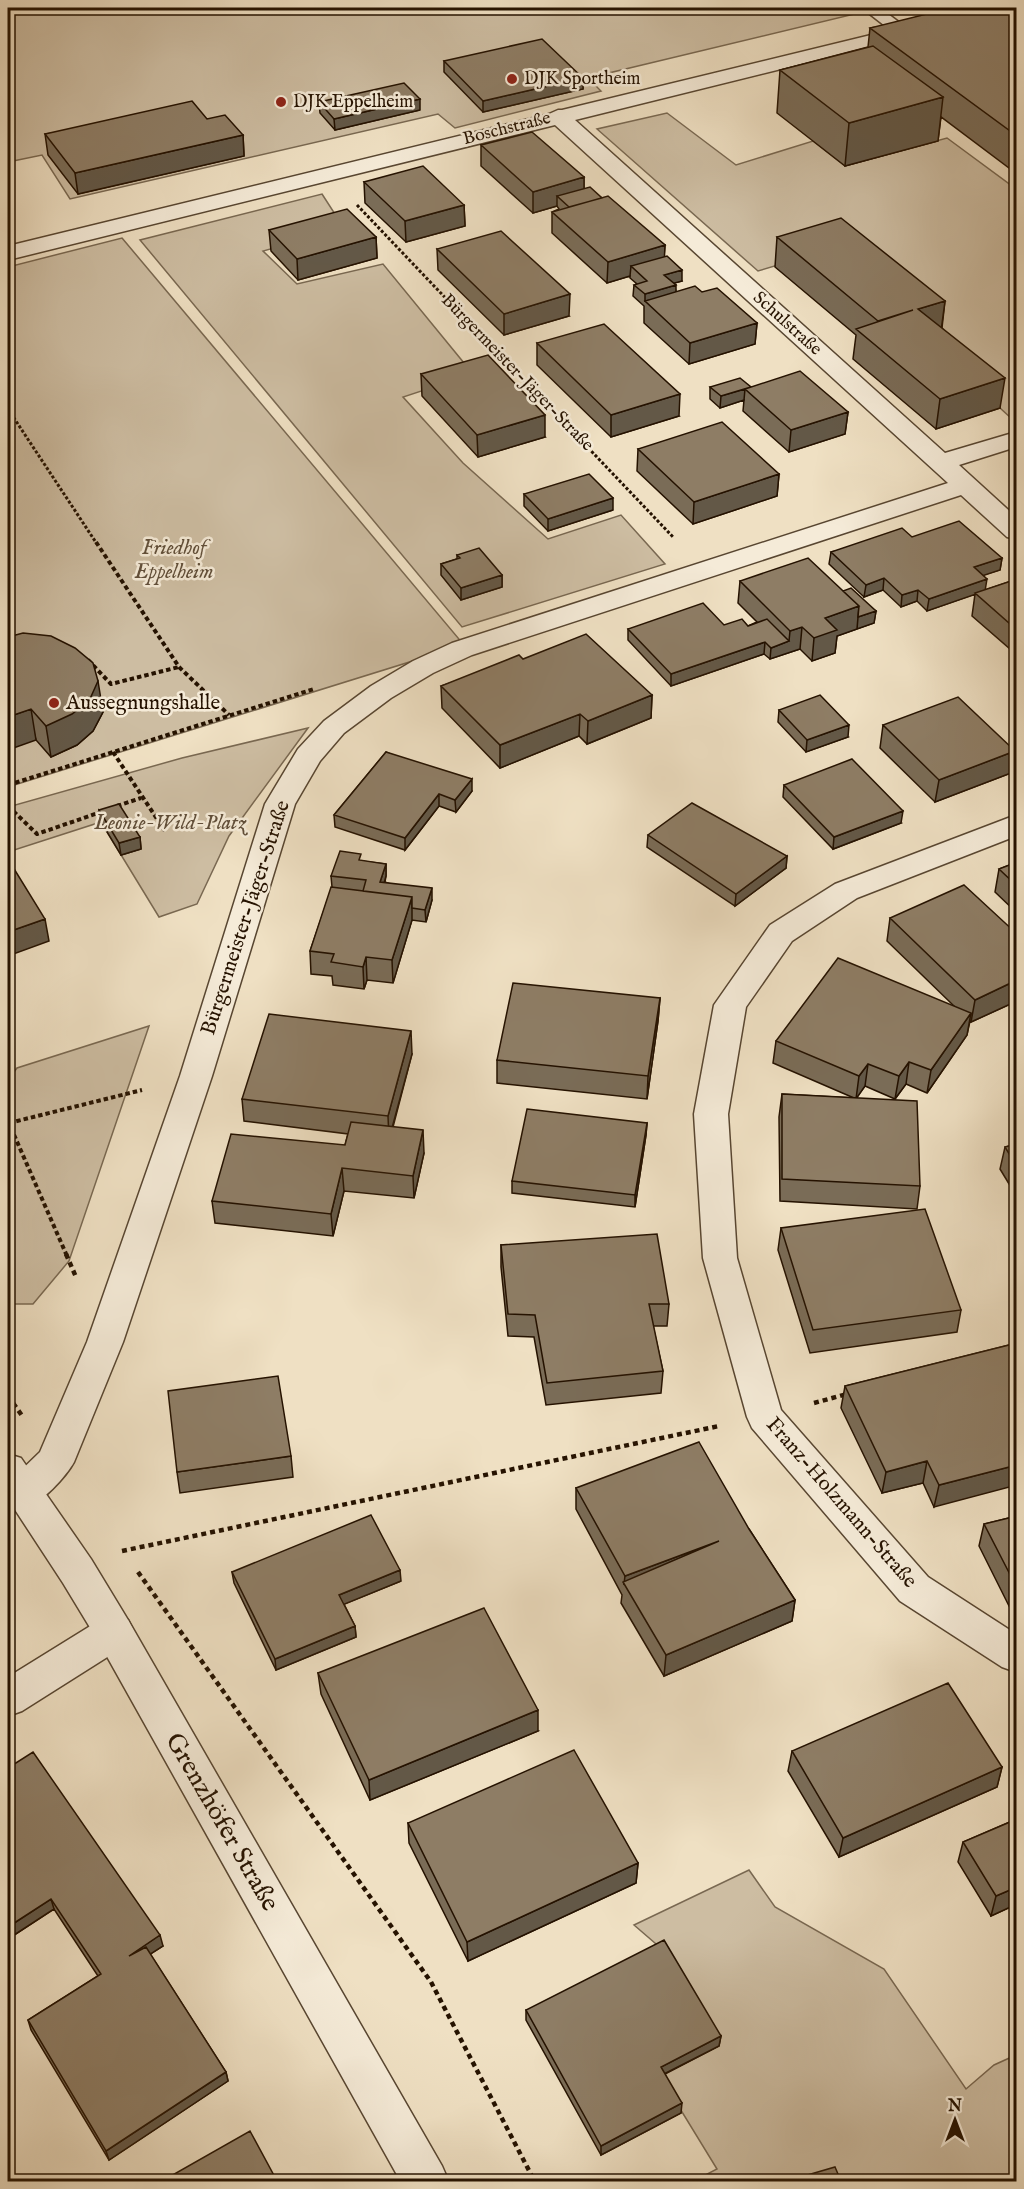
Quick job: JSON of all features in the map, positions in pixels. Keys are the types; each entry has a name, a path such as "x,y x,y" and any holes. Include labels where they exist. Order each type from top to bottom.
{"street":[{"name":"Boschstraße","path":"8,253 927,27"},
{"name":"Schulstraße","path":"558,116 964,486 1017,531"},
{"path":"940,464 1017,439"},
{"name":"Bürgermeister-Jäger-Straße","path":"16,1480 55,1461 105,1342 196,1076 279,804 308,756 334,727 381,692 423,667 462,649 964,486"},
{"name":"Franz-Holzmann-Straße","path":"1017,825 846,891 781,933 730,1005 711,1114 720,1258 765,1417 914,1589 1017,1655"},
{"name":"Grenzhöfer Straße","path":"16,1480 77,1571 114,1632 426,2181"},
{"path":"8,1698 114,1632"}],"lane":[{"path":"870,8 904,33"}],"path":[{"name":"Bürgermeister-Jäger-Straße","path":"328,175 706,571"},
{"path":"8,410 179,667 229,715"},
{"path":"86,659 93,663 111,684 179,667"},
{"path":"8,785 319,687"},
{"path":"113,752 141,798 165,831"},
{"path":"8,806 37,834 141,798"},
{"path":"105,1342 8,1122 196,1076"},
{"path":"77,1571 123,1551 765,1417 857,1391"},
{"path":"8,1396 55,1461"},
{"path":"116,1542 129,1560"},
{"path":"136,1569 431,1982 535,2181"}],"green space":[{"name":"DJK Eppelheim","path":"8,8 862,8 867,11 588,78 601,91 455,128 438,114 70,199 42,155 8,162"},
{"path":"667,113 736,165 813,141 845,166 947,138 1016,189 1016,418 1012,419 1000,408 838,247 758,271 597,129"},
{"path":"322,194 344,228 263,251 297,284 383,264 473,374 403,397 463,463 548,539 621,515 665,564 462,627 140,240"},
{"name":"Friedhof Eppelheim","path":"122,238 464,645 8,787 8,267"},
{"name":"Leonie-Wild-Platz","path":"308,728 229,836 197,904 159,917 101,822 8,852 8,807 182,758"},
{"path":"149,1026 69,1261 33,1304 8,1304 8,1080 17,1068"},
{"path":"749,1870 775,1907 884,1969 966,2089 994,2065 1016,2055 1016,2181 694,2181 717,2169 660,2076 719,2045 663,1950 634,1925"}],"building":[{"path":"951,8 1017,8 1017,136 870,28"},
{"name":"DJK Sportheim","path":"542,39 583,78 483,101 444,61"},
{"path":"873,46 943,97 849,123 780,70"},
{"path":"404,83 420,99 334,119 319,102"},
{"path":"192,101 207,119 225,115 243,135 75,173 45,134"},
{"path":"532,132 584,177 533,192 481,145"},
{"path":"423,166 464,205 405,221 364,182"},
{"path":"590,187 602,198 569,207 557,196"},
{"path":"608,196 665,245 608,262 552,212"},
{"path":"347,209 376,237 297,259 269,230"},
{"path":"841,218 945,301 918,309 1005,378 940,399 856,329 913,310 878,321 777,237"},
{"path":"501,231 570,294 504,314 437,249"},
{"path":"667,256 682,270 664,275 676,285 645,294 634,285 647,281 631,266"},
{"path":"695,286 702,292 717,288 757,323 690,343 645,301"},
{"path":"604,324 680,394 611,415 537,343"},
{"path":"488,355 545,415 477,435 421,374"},
{"path":"800,371 848,412 791,430 745,389"},
{"path":"740,378 751,387 721,396 710,387"},
{"path":"722,422 779,474 694,502 638,449"},
{"path":"589,474 613,498 548,519 524,494"},
{"path":"959,521 1002,558 974,567 987,579 929,599 918,590 902,595 884,578 866,585 831,552 902,528 912,537"},
{"path":"479,548 502,575 461,588 441,564 460,558 457,555"},
{"path":"808,558 859,606 825,618 837,630 814,638 802,627 790,631 740,581"},
{"path":"1017,579 1017,630 975,593"},
{"path":"851,588 876,611 858,617 859,606 843,591"},
{"path":"703,603 724,625 742,619 748,626 767,619 789,641 771,648 765,642 671,674 628,629"},
{"path":"23,633 51,636 75,648 93,663 98,681 89,701 72,714 46,726 31,709 8,717 8,637"},
{"path":"586,634 652,695 588,721 580,714 500,745 441,686 519,655 523,659"},
{"path":"820,695 849,725 807,740 779,710"},
{"path":"958,697 1015,751 939,780 883,725"},
{"path":"386,752 472,779 455,800 439,794 405,838 334,815"},
{"path":"852,759 903,811 834,837 784,785"},
{"path":"692,803 787,856 736,894 648,835"},
{"path":"119,804 140,837 119,843 99,810"},
{"path":"340,851 361,854 359,860 386,864 380,882 432,888 425,910 412,908 412,897 363,891 366,880 331,876"},
{"path":"8,859 45,919 8,932"},
{"path":"1017,862 1017,886 999,869"},
{"path":"964,885 1017,934 1017,980 975,1000 890,918"},
{"path":"331,887 412,897 392,960 366,957 363,967 331,962 334,954 310,951"},
{"path":"838,958 971,1013 931,1070 909,1062 899,1076 868,1064 859,1076 776,1041"},
{"path":"513,983 660,998 648,1076 497,1060"},
{"path":"269,1014 411,1031 388,1116 242,1099"},
{"path":"782,1094 917,1101 920,1186 782,1179"},
{"path":"527,1109 647,1123 635,1195 512,1181"},
{"path":"351,1122 423,1130 413,1176 342,1168 331,1214 212,1201 231,1134 345,1145"},
{"path":"1017,1144 1017,1167 1005,1147"},
{"path":"925,1209 961,1310 813,1330 781,1228"},
{"path":"657,1234 669,1304 649,1304 663,1371 547,1383 535,1315 508,1314 501,1245"},
{"path":"1017,1343 1017,1465 939,1485 927,1461 886,1472 845,1386"},
{"path":"278,1376 291,1456 177,1472 168,1391"},
{"path":"699,1442 749,1529 795,1600 666,1655 623,1582 719,1541 625,1576 576,1488"},
{"path":"371,1515 400,1570 339,1595 355,1626 275,1659 232,1572"},
{"path":"1017,1516 1017,1588 984,1524"},
{"path":"484,1608 538,1710 369,1780 318,1673"},
{"path":"948,1683 1002,1767 843,1838 792,1751"},
{"path":"574,1750 638,1863 467,1942 408,1823"},
{"path":"33,1752 160,1935 129,1956 146,1947 226,2072 106,2151 28,2020 101,1974 51,1899 8,1927 8,1768"},
{"path":"1017,1819 1017,1887 996,1896 963,1842"},
{"path":"664,1940 721,2036 661,2067 682,2103 601,2146 526,2010"},
{"path":"250,2131 277,2181 162,2181"},
{"path":"835,2167 841,2181 787,2181"}],"place":[{"name":"DJK Sportheim","path":"512,79"},
{"name":"DJK Eppelheim","path":"281,102"},
{"name":"Aussegnungshalle","path":"54,703"}]}
